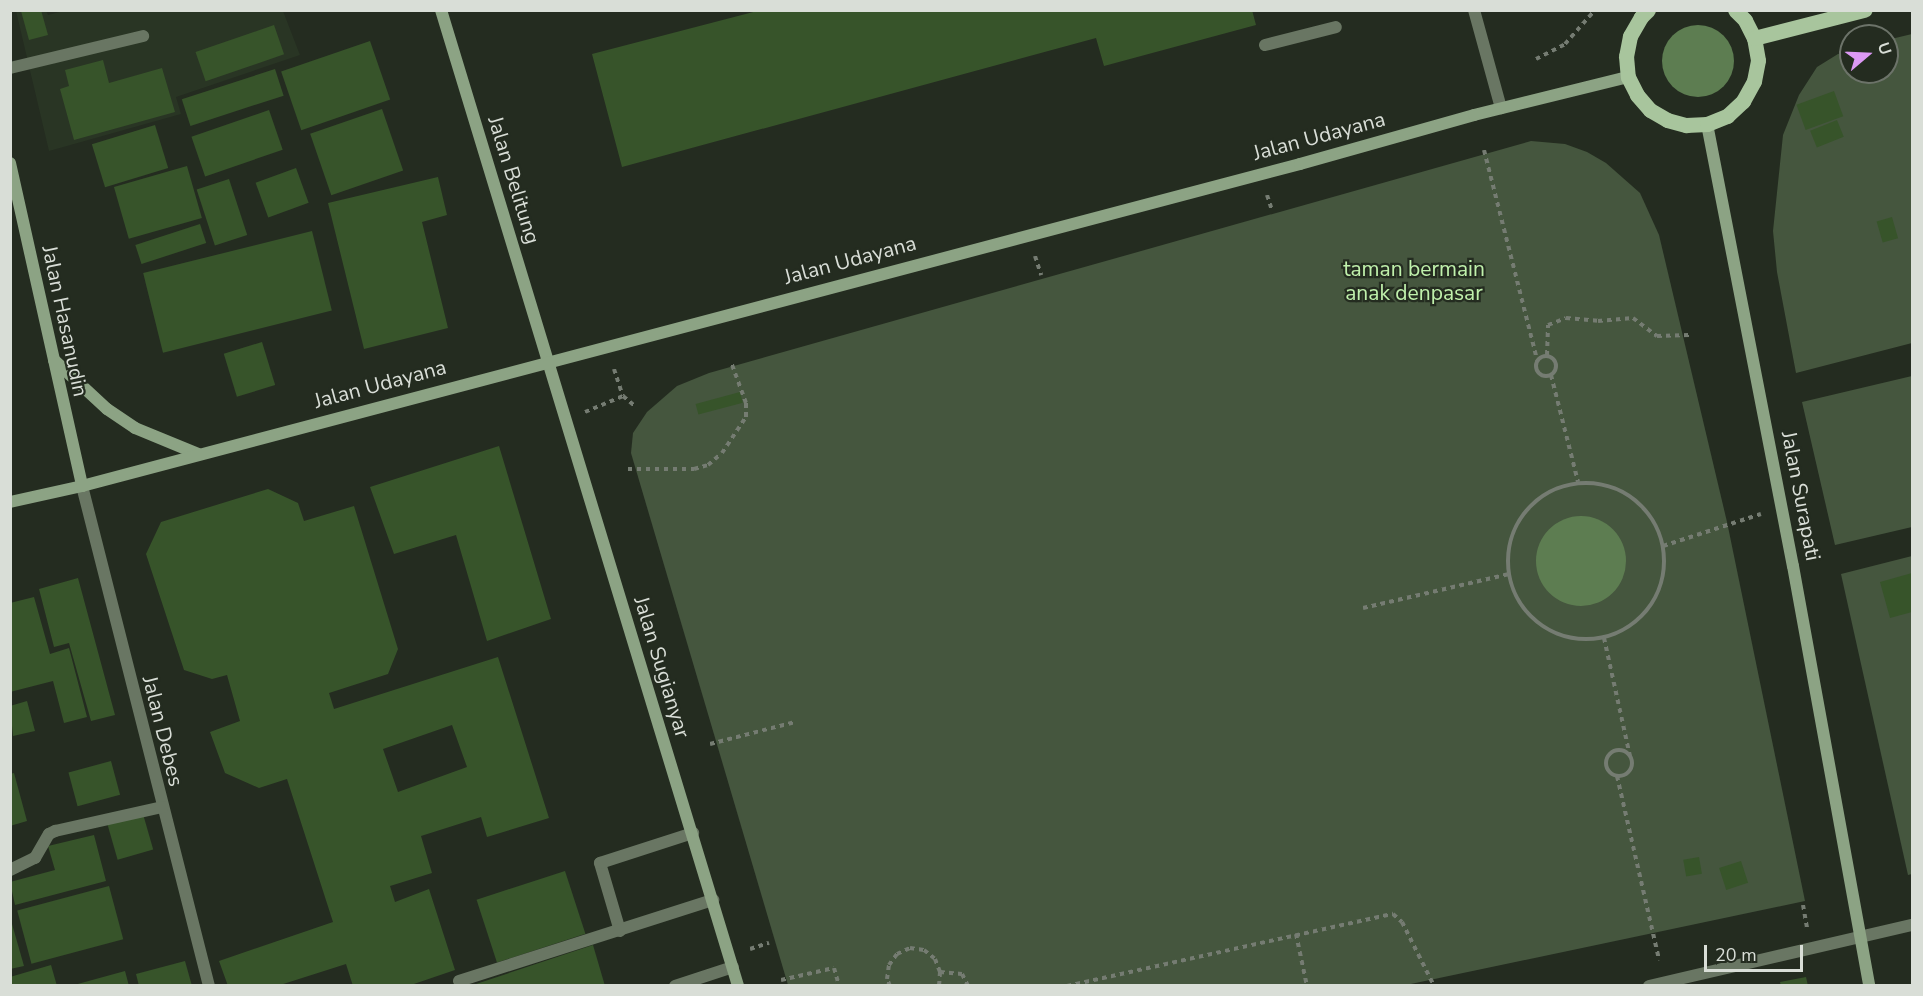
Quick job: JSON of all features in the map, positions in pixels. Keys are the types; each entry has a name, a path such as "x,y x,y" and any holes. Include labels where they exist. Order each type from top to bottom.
{"main road":[{"name":"Jalan Belitung","path":"441,10 549,361"},
{"path":"1648,10 1630,36 1626,56 1628,77 1637,95 1650,110 1667,120 1686,125 1707,124 1727,116 1743,101 1754,81 1758,60 1754,38 1745,20 1735,10"},
{"path":"1754,38 1864,10"},
{"name":"Jalan Udayana","path":"10,502 82,486 606,345 1300,164 1501,108 1628,77"},
{"name":"Jalan Surapati","path":"1707,124 1782,508 1869,986"},
{"name":"Jalan Hasanudin","path":"10,163 82,486"},
{"path":"53,359 107,409 135,428 198,454"},
{"name":"Jalan Sugianyar","path":"549,361 738,986"}],"street":[{"path":"1474,10 1501,108"},
{"path":"1265,45 1336,27"},
{"path":"10,68 143,36"},
{"name":"Jalan Debes","path":"82,486 209,986"},
{"path":"10,870 40,853 50,834 55,831 162,807"},
{"path":"620,931 600,863 693,834"},
{"path":"459,981 713,900"},
{"path":"1649,986 1912,925"},
{"path":"675,986 733,967"}],"path":[{"path":"1536,58 1565,44 1595,10"},
{"path":"1484,150 1537,360 1537,370 1541,375 1551,375"},
{"path":"1547,355 1548,325 1566,318 1598,321 1633,318 1657,336 1689,335"},
{"path":"606,345 623,396 636,407"},
{"path":"1537,360 1547,355"},
{"path":"1547,355 1552,357 1557,366 1551,375 1578,482"},
{"path":"628,469 694,469 708,465 722,453 746,417 746,403 731,362"},
{"path":"566,420 623,396"},
{"path":"1578,482 1611,486 1639,503 1658,530 1663,546 1664,566 1660,586 1652,604 1639,619 1623,631 1604,638 1586,640 1567,638 1535,621 1523,607 1514,591 1507,555 1511,537 1529,506 1544,494 1578,482"},
{"path":"1663,546 1782,508"},
{"path":"1363,608 1509,574"},
{"path":"1604,638 1632,762 1628,772 1617,776"},
{"path":"710,744 795,723"},
{"path":"1630,756 1626,752 1615,750 1606,758 1607,770 1617,776 1665,982"},
{"path":"1068,986 1393,914 1401,922 1433,984"},
{"path":"1296,934 1306,986"},
{"path":"890,986 887,979 889,965 897,954 910,948 924,950 935,958 940,972 939,986"},
{"path":"781,980 834,968 839,986"},
{"path":"940,972 963,974 968,986"}],"shaded area":[{"path":"67,10 283,11 300,55 176,97 181,114 49,151 16,11 46,11 48,15"},
{"path":"1691,25 1705,25 1724,35 1734,54 1734,68 1724,87 1705,97 1691,97 1672,87 1662,68 1662,54 1672,35"},
{"path":"1581,516 1598,519 1613,529 1623,544 1626,561 1623,578 1613,593 1598,603 1581,606 1564,603 1549,593 1539,578 1536,561 1539,544 1549,529 1564,519"}],"green space":[{"path":"1912,34 1912,343 1796,373 1777,272 1773,231 1783,135 1799,95 1817,67 1838,54 1839,84 1899,84 1899,37"},
{"name":"taman bermain anak denpasar","path":"1531,141 1565,144 1587,152 1606,163 1640,193 1659,235 1727,522 1805,901 1406,985 788,985 631,453 633,433 647,412 677,386 709,373"},
{"path":"1912,376 1912,527 1835,545 1802,402"},
{"path":"1912,556 1912,874 1908,875 1841,574"}],"building":[{"path":"41,10 48,35 29,40 21,11"},
{"path":"761,10 1252,10 1256,25 1104,66 1096,38 622,167 592,54"},
{"path":"274,25 284,54 206,81 196,52"},
{"path":"370,41 390,100 301,130 281,72"},
{"path":"103,60 109,83 162,68 175,112 74,140 60,89 69,86 65,70"},
{"path":"275,69 284,96 190,126 182,99"},
{"path":"1834,91 1843,116 1806,130 1796,105"},
{"path":"382,109 403,170 331,195 310,134"},
{"path":"269,110 283,150 205,176 191,137"},
{"path":"1837,120 1844,137 1817,148 1810,131"},
{"path":"155,125 168,168 105,187 92,144"},
{"path":"187,166 202,218 129,239 114,187"},
{"path":"296,168 309,203 268,217 256,183"},
{"path":"438,177 447,215 422,222 448,328 364,349 328,203"},
{"path":"229,179 247,235 215,246 197,190"},
{"path":"1892,217 1898,238 1883,243 1877,221"},
{"path":"200,224 206,243 142,264 135,245"},
{"path":"312,231 332,311 163,353 143,273"},
{"path":"262,342 275,385 237,397 224,354"},
{"path":"740,392 743,403 698,415 696,404"},
{"path":"499,446 551,619 487,641 456,535 394,554 370,487"},
{"path":"268,489 298,503 304,521 354,506 398,649 388,674 329,693 334,709 498,657 549,818 487,837 481,817 421,836 432,873 390,886 395,902 429,889 455,970 408,986 353,986 346,964 277,986 228,986 219,961 333,922 287,779 259,788 225,773 210,732 240,721 227,675 212,679 184,670 146,554 161,522","holes":["452,725 467,767 398,792 383,749"]},
{"path":"1912,573 1912,612 1890,618 1880,582"},
{"path":"78,578 115,715 91,721 69,643 54,647 39,589"},
{"path":"34,597 50,654 69,648 87,717 64,723 53,681 10,692 10,603"},
{"path":"27,701 35,731 13,736 10,706"},
{"path":"111,761 120,795 78,806 68,772"},
{"path":"14,773 27,821 10,826 10,774"},
{"path":"143,814 153,850 118,860 107,824"},
{"path":"94,835 106,881 15,905 10,882 55,870 48,846"},
{"path":"1699,857 1702,874 1686,877 1683,860"},
{"path":"1741,861 1748,883 1726,890 1719,868"},
{"path":"565,871 585,934 497,963 477,900"},
{"path":"109,886 123,939 31,964 17,911"},
{"path":"10,917 24,966 10,969"},
{"path":"593,945 605,986 473,986 473,985"},
{"path":"185,961 192,986 139,986 136,974"},
{"path":"51,965 57,986 10,986 10,977"},
{"path":"125,971 129,986 74,986 74,985"},
{"path":"1806,977 1808,986 1781,986 1780,982"}]}
